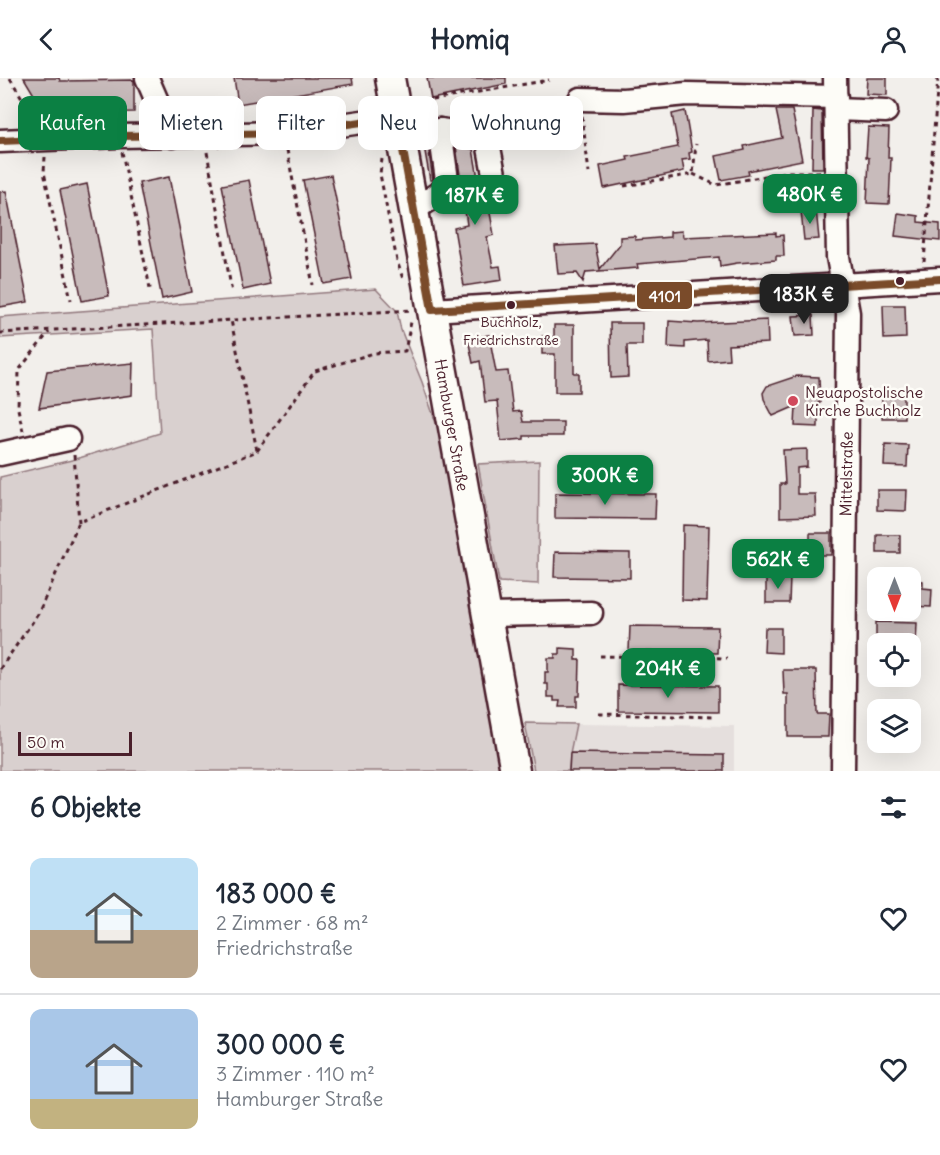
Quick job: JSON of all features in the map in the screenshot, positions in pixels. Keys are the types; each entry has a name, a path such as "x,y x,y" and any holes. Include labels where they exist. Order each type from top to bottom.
{"main road":[{"name":"Hamburger Straße","path":"390,78 397,96"},
{"name":"Hamburger Straße","path":"408,150 414,210 514,771"}],"street":[{"path":"147,78 155,96"},
{"path":"583,99 624,100 687,94 836,95 886,111"},
{"name":"Mittelstraße","path":"836,95 838,256 848,314 843,771"},
{"path":"414,210 448,187 440,130 487,137 494,174"},
{"path":"0,141 18,140"},
{"path":"432,310 931,280"},
{"path":"0,454 68,439"},
{"path":"487,615 591,613"}],"path":[{"path":"10,78 21,96"},
{"path":"931,280 938,78"},
{"path":"438,109 549,80"},
{"path":"583,129 589,173"},
{"path":"693,174 696,144"},
{"path":"45,150 44,172 71,300"},
{"path":"122,150 151,293"},
{"path":"208,150 232,293"},
{"path":"287,150 313,285"},
{"path":"624,186 693,174 716,185 787,172 836,172"},
{"path":"0,333 414,310 405,351 374,353 315,371 257,451 79,522"},
{"path":"231,320 257,451"},
{"path":"27,447 18,409 19,370 50,331"},
{"path":"0,669 38,614 79,522 76,459 68,439"},
{"path":"600,657 727,658"},
{"path":"600,714 714,717"}],"shaded area":[{"path":"376,289 397,311 401,330 438,429 500,771 0,771 0,477 76,459 160,433 153,329 0,338 0,317"},
{"path":"539,461 538,584 499,582 478,464"},
{"path":"525,723 576,724 569,771 534,771"},
{"path":"576,724 734,726 734,771 569,771"}],"building":[{"path":"24,78 59,78 60,81 134,80 134,112 127,112 127,96 35,96"},
{"path":"234,78 352,78 353,84 284,96 256,96 256,101 244,103 244,96 237,96"},
{"path":"427,78 506,78 506,84 438,98 430,96"},
{"path":"867,78 887,78 887,95 866,94"},
{"path":"776,110 792,110 802,160 748,171 749,175 721,180 716,156 745,150 744,146 782,138"},
{"path":"813,110 822,111 823,168 812,168"},
{"path":"685,111 692,152 689,153 690,159 682,160 684,171 604,188 600,166 628,160 627,157 678,147 672,114"},
{"path":"868,127 889,128 888,158 891,158 889,204 867,203"},
{"path":"425,150 429,150 433,180 430,180"},
{"path":"457,150 473,150 480,190 491,189 493,201 488,202 494,235 487,237 493,267 500,266 502,280 464,286 454,228 467,225"},
{"path":"331,175 352,279 324,284 303,180"},
{"path":"169,177 192,292 162,299 139,183"},
{"path":"249,180 270,284 243,290 222,185"},
{"path":"87,184 109,296 82,301 60,190"},
{"path":"6,191 28,302 0,307 0,192"},
{"path":"816,209 819,239 804,240 801,211"},
{"path":"898,213 918,216 918,222 940,224 940,241 895,236"},
{"path":"682,231 683,237 776,233 776,236 783,235 784,256 776,256 776,260 720,266 719,257 637,264 638,268 586,272 583,282 577,273 558,274 555,246 595,244 600,269 620,244 620,237 635,236 635,240 670,237 670,232"},
{"path":"883,305 905,305 906,338 884,339"},
{"path":"813,315 814,335 795,336 793,316"},
{"path":"767,320 768,343 728,345 729,359 708,361 707,340 685,342 685,348 668,347 669,321 698,323"},
{"path":"610,323 642,323 642,345 627,345 628,377 611,378"},
{"path":"554,325 574,325 574,373 579,373 579,392 555,392 555,354 542,354 542,336 554,337"},
{"path":"489,335 496,372 508,371 513,412 521,411 523,422 563,422 563,436 524,436 524,439 501,441 497,401 485,402 480,361 473,363 468,339"},
{"path":"133,363 132,395 39,408 47,371"},
{"name":"Neuapostolische Kirche Buchholz","path":"797,376 819,377 818,427 795,426 796,406 773,416 764,399 763,393 767,386"},
{"path":"882,394 904,394 904,418 882,418"},
{"path":"885,444 908,445 907,467 884,466"},
{"path":"807,449 807,467 797,468 797,494 815,494 816,516 780,517 780,484 785,484 783,450"},
{"path":"877,490 907,490 906,511 877,510"},
{"path":"555,493 656,494 655,519 555,518"},
{"path":"683,525 709,526 707,601 682,600"},
{"path":"810,533 831,533 831,555 810,555"},
{"path":"877,535 900,535 900,553 877,553"},
{"path":"555,552 630,553 630,578 554,577"},
{"path":"766,578 790,578 789,603 766,603"},
{"path":"921,581 923,581 923,588 932,589 931,607 921,607"},
{"path":"876,622 917,623 917,633 876,633"},
{"path":"630,626 718,627 717,653 629,651"},
{"path":"765,628 781,628 781,653 764,652"},
{"path":"560,648 576,649 576,660 580,660 579,696 576,696 576,707 559,707 560,701 554,701 554,697 548,697 545,672 548,672 548,658 555,658 555,654 560,654"},
{"path":"783,670 816,670 817,714 829,714 828,737 788,737 788,694 784,694"},
{"path":"618,685 718,686 718,712 618,711"},
{"path":"570,753 724,755 724,771 569,771"}],"transit line":[{"name":"4101","path":"0,141 284,133 397,117 432,310 940,279"}],"place":[{"name":"Buchholz, Friedrichstraße","path":"511,305"},
{"name":"Neuapostolische Kirche Buchholz","path":"793,401"}]}
